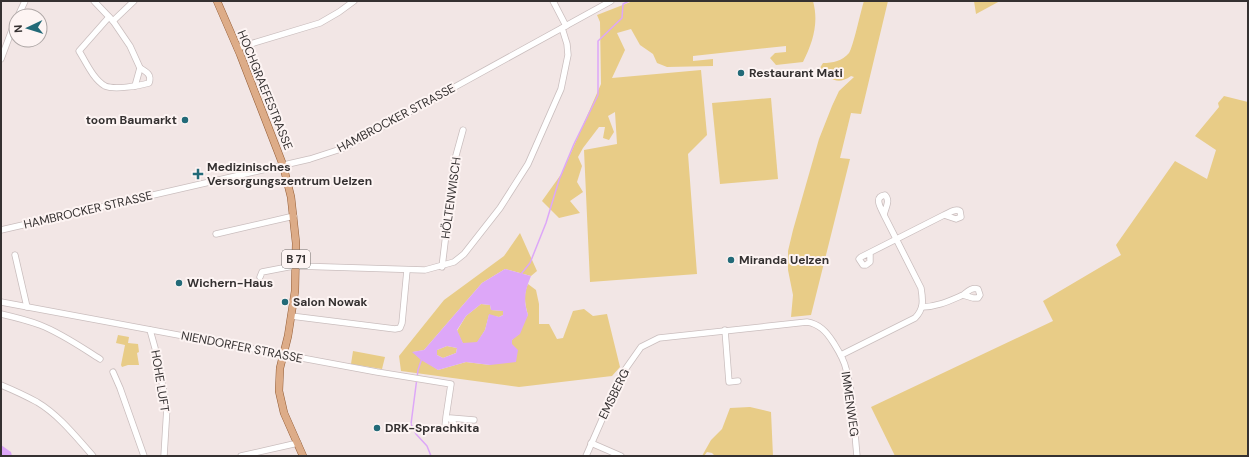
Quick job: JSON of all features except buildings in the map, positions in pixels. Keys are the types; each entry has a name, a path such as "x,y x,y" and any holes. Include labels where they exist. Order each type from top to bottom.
{"main road":[{"name":"HOCHGRAEFESTRASSE","path":"217,1 283,165 291,196 294,216 296,266 295,291 284,354"},
{"name":"B 71","path":"284,354 280,368 279,391 284,413 304,456"}],"street":[{"path":"94,1 111,19 130,46 140,68 146,71 150,79 149,83 135,86 115,87 106,86 96,78 79,51 111,19 134,1"},
{"path":"237,48 320,22 339,12 354,1"},
{"path":"260,277 262,272 296,266 425,270 442,267 454,262 464,254 500,208 528,164 561,89 568,55 567,44 564,27 553,1"},
{"name":"HAMBROCKER STRASSE","path":"1,230 310,159 344,148 611,1"},
{"path":"1,59 2,51 8,37"},
{"path":"135,86 140,68"},
{"name":"HÖLTENWISCH","path":"442,267 455,159 463,130"},
{"path":"841,355 915,318 920,313 922,307 923,300 921,288 884,215"},
{"path":"870,253 944,215"},
{"path":"216,234 294,216"},
{"path":"15,255 27,307"},
{"path":"291,316 396,330 400,328 402,323 408,270"},
{"path":"922,307 939,305 963,295"},
{"name":"NIENDORFER STRASSE","path":"1,302 451,384 448,418 474,420"},
{"path":"1,314 22,318 42,325 100,359"},
{"name":"IMMENWEG","path":"806,322 820,326 829,336 841,355 846,368 850,387 857,456"},
{"name":"EMSBERG","path":"586,456 622,374 641,347 659,338 806,322"},
{"name":"HOHE LUFT","path":"150,330 167,407 164,456"},
{"path":"725,330 729,382 738,381"},
{"path":"113,372 144,456"},
{"path":"1,384 38,403 50,412 68,428 93,456"},
{"path":"241,456 298,443"},
{"path":"592,443 621,456"}],"shaded area":[{"path":"633,1 813,1 815,9 814,32 810,47 803,62 776,65 770,58 775,53 786,52 786,46 693,56 693,61 713,59 713,66 667,67 657,63 653,54 640,45 631,29 617,33 625,50 612,78 701,70 707,135 688,154 697,274 590,282 584,150 617,144 615,112 608,116 614,132 609,140 603,138 605,127 599,127 578,157 582,166 577,182 583,192 570,201 580,213 559,218 542,201 562,173 601,84 600,22 597,15"},
{"path":"864,1 888,1 861,114 851,113 840,158 850,159 811,315 791,317 793,295 788,270 788,251 793,230 819,139 832,106 839,91 854,77 851,76 838,81 818,71 823,63 837,61 843,58 851,50"},
{"path":"974,1 1000,1 976,14"},
{"path":"1224,96 1248,102 1248,456 895,456 871,407 1053,321 1043,301 1121,255 1116,245 1175,161 1207,179 1216,150 1195,136 1219,107 1218,103"},
{"path":"771,98 778,179 720,184 712,103"},
{"path":"520,233 537,271 531,276 505,269 482,283 424,350 413,352 438,370 466,362 490,365 512,344 512,340 528,315 525,292 528,284 536,290 539,304 539,324 549,324 557,339 563,338 573,311 584,309 593,316 607,314 620,367 612,376 519,387 401,371 399,356 444,300 504,256"},
{"path":"505,269 531,276 525,295 528,315 520,334 512,340 512,344 518,350 516,362 490,365 466,362 438,370 421,360 412,352 424,350 482,283","holes":["481,304 490,305 491,310 503,311 503,315 499,317 489,314 485,330 477,342 463,343 457,330 466,316","447,346 457,348 456,353 443,358 437,355 437,350"]},
{"path":"481,304 490,305 491,310 503,311 503,315 499,317 489,315 485,330 477,343 463,344 457,331 466,316"},
{"path":"118,335 129,337 128,343 138,344 139,352 137,353 139,365 128,365 122,367 121,365 125,345 116,343"},
{"path":"447,346 457,348 456,353 443,358 437,355 437,350"},
{"path":"353,351 385,357 382,369 351,364"},
{"path":"750,407 771,412 773,456 715,456 712,453 707,452 704,456 702,456 711,440 722,429 730,408"},
{"path":"1,445 11,452 12,456 1,456"}],"waterway":[{"path":"521,274 530,263 546,223 559,180 574,144 598,95 598,41 622,18 623,4 629,1"},
{"path":"422,358 418,370 411,424 416,434 427,446 431,456"}],"place":[{"name":"Restaurant Mati","path":"741,73"},
{"name":"toom Baumarkt","path":"185,120"},
{"name":"Medizinisches Versorgungszentrum Uelzen","path":"198,174"},
{"name":"Miranda Uelzen","path":"731,260"},
{"name":"Wichern-Haus","path":"179,283"},
{"name":"Salon Nowak","path":"285,302"},
{"name":"DRK-Sprachkita","path":"377,428"}]}
